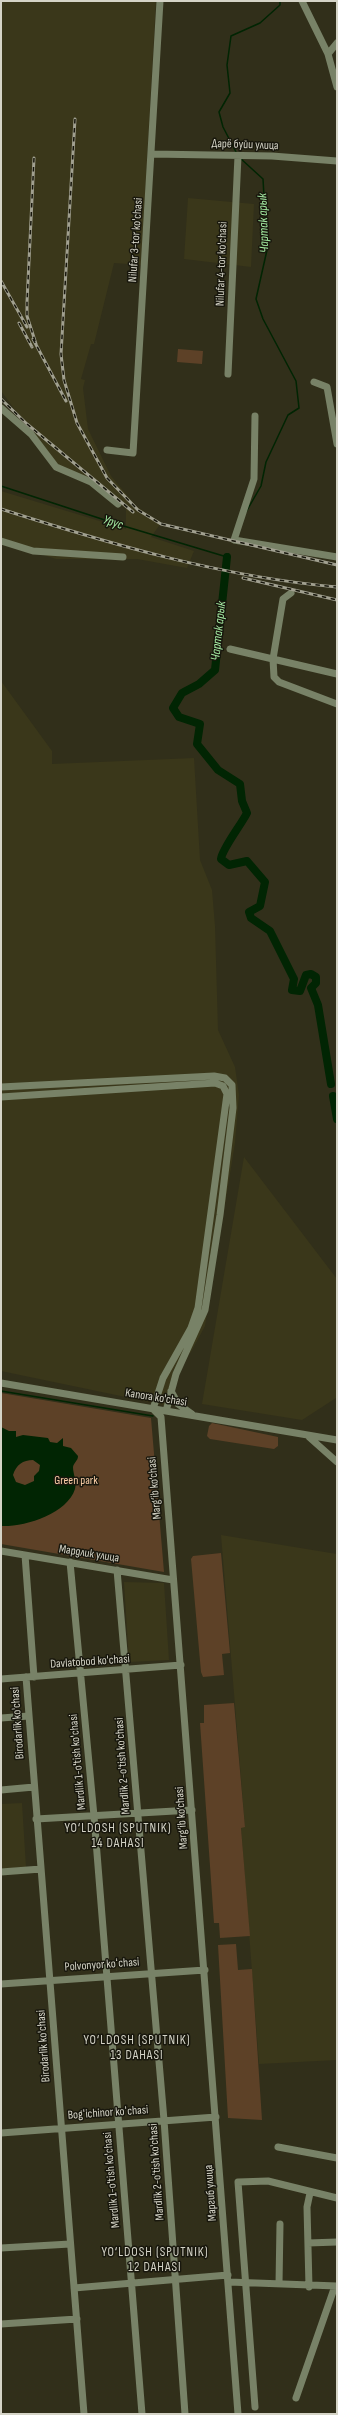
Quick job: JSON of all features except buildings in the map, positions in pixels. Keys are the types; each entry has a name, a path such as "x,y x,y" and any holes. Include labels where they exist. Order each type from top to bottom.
{"street":[{"name":"Nilufar 3-tor ko'chasi","path":"106,450 133,453 160,1"},
{"path":"302,1 328,54 334,63 337,87"},
{"path":"328,54 337,43"},
{"name":"Дарё буйи улица","path":"152,154 238,156 337,161"},
{"name":"Nilufar 4-tor ko'chasi","path":"228,374 238,156"},
{"path":"314,382 327,387 337,444"},
{"path":"1,408 32,434 56,467 91,482 118,504"},
{"path":"255,416 254,479 234,540 337,557"},
{"path":"1,541 33,551 123,557"},
{"path":"291,593 283,599 273,659 274,676 279,682 337,704"},
{"path":"230,649 337,674"},
{"path":"1,1087 214,1076 224,1082 227,1096 220,1215 205,1310 176,1374 166,1411 160,1417 153,1409 163,1378 191,1328 198,1308 211,1214 223,1158"},
{"path":"1,1097 224,1082"},
{"path":"211,1214 220,1215"},
{"name":"Kanora ko'chasi","path":"1,1383 194,1415 337,1441"},
{"path":"171,1392 178,1404 194,1415"},
{"name":"Marg‘ib ko‘chasi","path":"160,1417 205,1970"},
{"path":"307,1436 335,1460"},
{"path":"335,1460 331,1448 337,1441"},
{"name":"Мардлик улица","path":"1,1551 173,1580"},
{"path":"25,1555 34,1677"},
{"name":"Mardlik 1-o'tish ko'chasi","path":"70,1562 94,1816 142,2414"},
{"name":"Mardlik 2-o'tish ko'chasi","path":"117,1570 127,1670 150,1973 164,2120 186,2414"},
{"name":"Davlatobod ko'chasi","path":"1,1679 181,1665"},
{"name":"Birodarlik ko'chasi","path":"26,1677 84,2414"},
{"path":"1,1718 28,1716"},
{"path":"1,1790 34,1787"},
{"path":"36,1819 192,1810"},
{"path":"1,1872 41,1869"},
{"name":"Polvonyor koʻchasi","path":"1,1984 205,1970"},
{"name":"Маргиб улица","path":"205,1970 238,2414"},
{"name":"Bogʻichinor koʻchasi","path":"1,2133 216,2117"},
{"path":"278,2147 337,2158"},
{"path":"255,2408 238,2182 268,2181 307,2190 310,2193 337,2198"},
{"path":"309,2287 307,2207 310,2193"},
{"path":"279,2284 280,2224"},
{"path":"308,2243 337,2242"},
{"path":"1,2248 70,2244"},
{"path":"74,2288 175,2278 228,2278 246,2283 309,2287 336,2286 296,2398"},
{"path":"1,2324 77,2319"}],"shaded area":[{"path":"1,1 156,1 141,265 114,263 94,344 91,344 81,379 85,380 83,388 88,429 111,476 136,506 161,523 151,537 194,551 187,568 137,559 56,559 1,541 1,491 126,529 126,509 91,480 55,464 1,391"},
{"path":"188,198 254,204 251,267 184,259"},
{"path":"1,681 52,751 52,764 194,758 200,860 212,890 215,926 218,1030 235,1067 239,1095 235,1143 205,1326 191,1352 174,1369 164,1405 1,1371"},
{"path":"244,1157 337,1279 336,1398 302,1420 202,1404"},
{"path":"1,1427 9,1431 16,1431 16,1437 23,1435 48,1438 50,1442 57,1443 63,1438 63,1446 71,1448 78,1456 73,1467 75,1489 71,1498 54,1512 44,1517 22,1524 1,1526","holes":["33,1460 40,1465 39,1471 34,1476 34,1481 25,1485 16,1482 13,1475 16,1468 20,1464"]},
{"path":"221,1535 337,1554 337,2060 259,2064 241,1827 245,1827"},
{"path":"124,1582 164,1583 169,1660 129,1662"},
{"path":"22,1803 26,1867 1,1869 1,1804"}],"green space":[{"path":"178,349 203,351 202,364 177,362"},
{"name":"Green park","path":"1,1393 151,1418 164,1572 1,1544"},
{"path":"212,1423 278,1437 278,1446 274,1449 210,1439 207,1436 209,1426"},
{"path":"221,1553 230,1653 222,1654 224,1675 203,1677 201,1672 191,1559 193,1556"},
{"path":"234,1703 245,1827 241,1828 250,1936 220,1938 219,1923 214,1923 200,1723 204,1723 204,1705"},
{"path":"236,1944 238,1970 252,1969 262,2120 228,2118 218,1945"}],"waterway":[{"name":"Чартак арык","path":"236,152 223,127 219,112 230,93 227,65 231,36 260,23 280,5 280,1"},
{"name":"Чартак арык","path":"240,158 263,179 267,250 256,299 263,319 296,381 299,408 288,415 266,462 261,486 246,512"},
{"name":"Урус","path":"1,486 117,524 227,557 228,554"},
{"name":"Чартак арык","path":"227,557 215,670 199,684 182,693 173,708 179,717 200,724 197,744 218,770 240,784 242,801 247,813 225,849 221,859 229,865 247,861 265,882 260,906 249,912 251,918 270,931 294,979 292,990 300,991 306,975 311,974 316,977 316,983 311,988 318,1005 331,1084"},
{"name":"Чартак арык","path":"333,1096 337,1119"},
{"path":"1,1391 153,1416"}],"railway":[{"path":"75,119 61,354 64,380 77,423 107,478 138,510 161,524 337,565"},
{"path":"34,158 27,316 36,344"},
{"path":"1,281 27,327"},
{"path":"19,323 32,347"},
{"path":"33,339 66,401"},
{"path":"1,399 27,424 133,512"},
{"path":"1,509 83,535 209,567 251,576 337,587"},
{"path":"243,578 337,600"}],"district":[{"name":"YO‘LDOSH (SPUTNIK) 14 DAHASI","path":"118,1836"},
{"name":"YO‘LDOSH (SPUTNIK) 13 DAHASI","path":"137,2048"},
{"name":"YO‘LDOSH (SPUTNIK) 12 DAHASI","path":"155,2260"}]}
